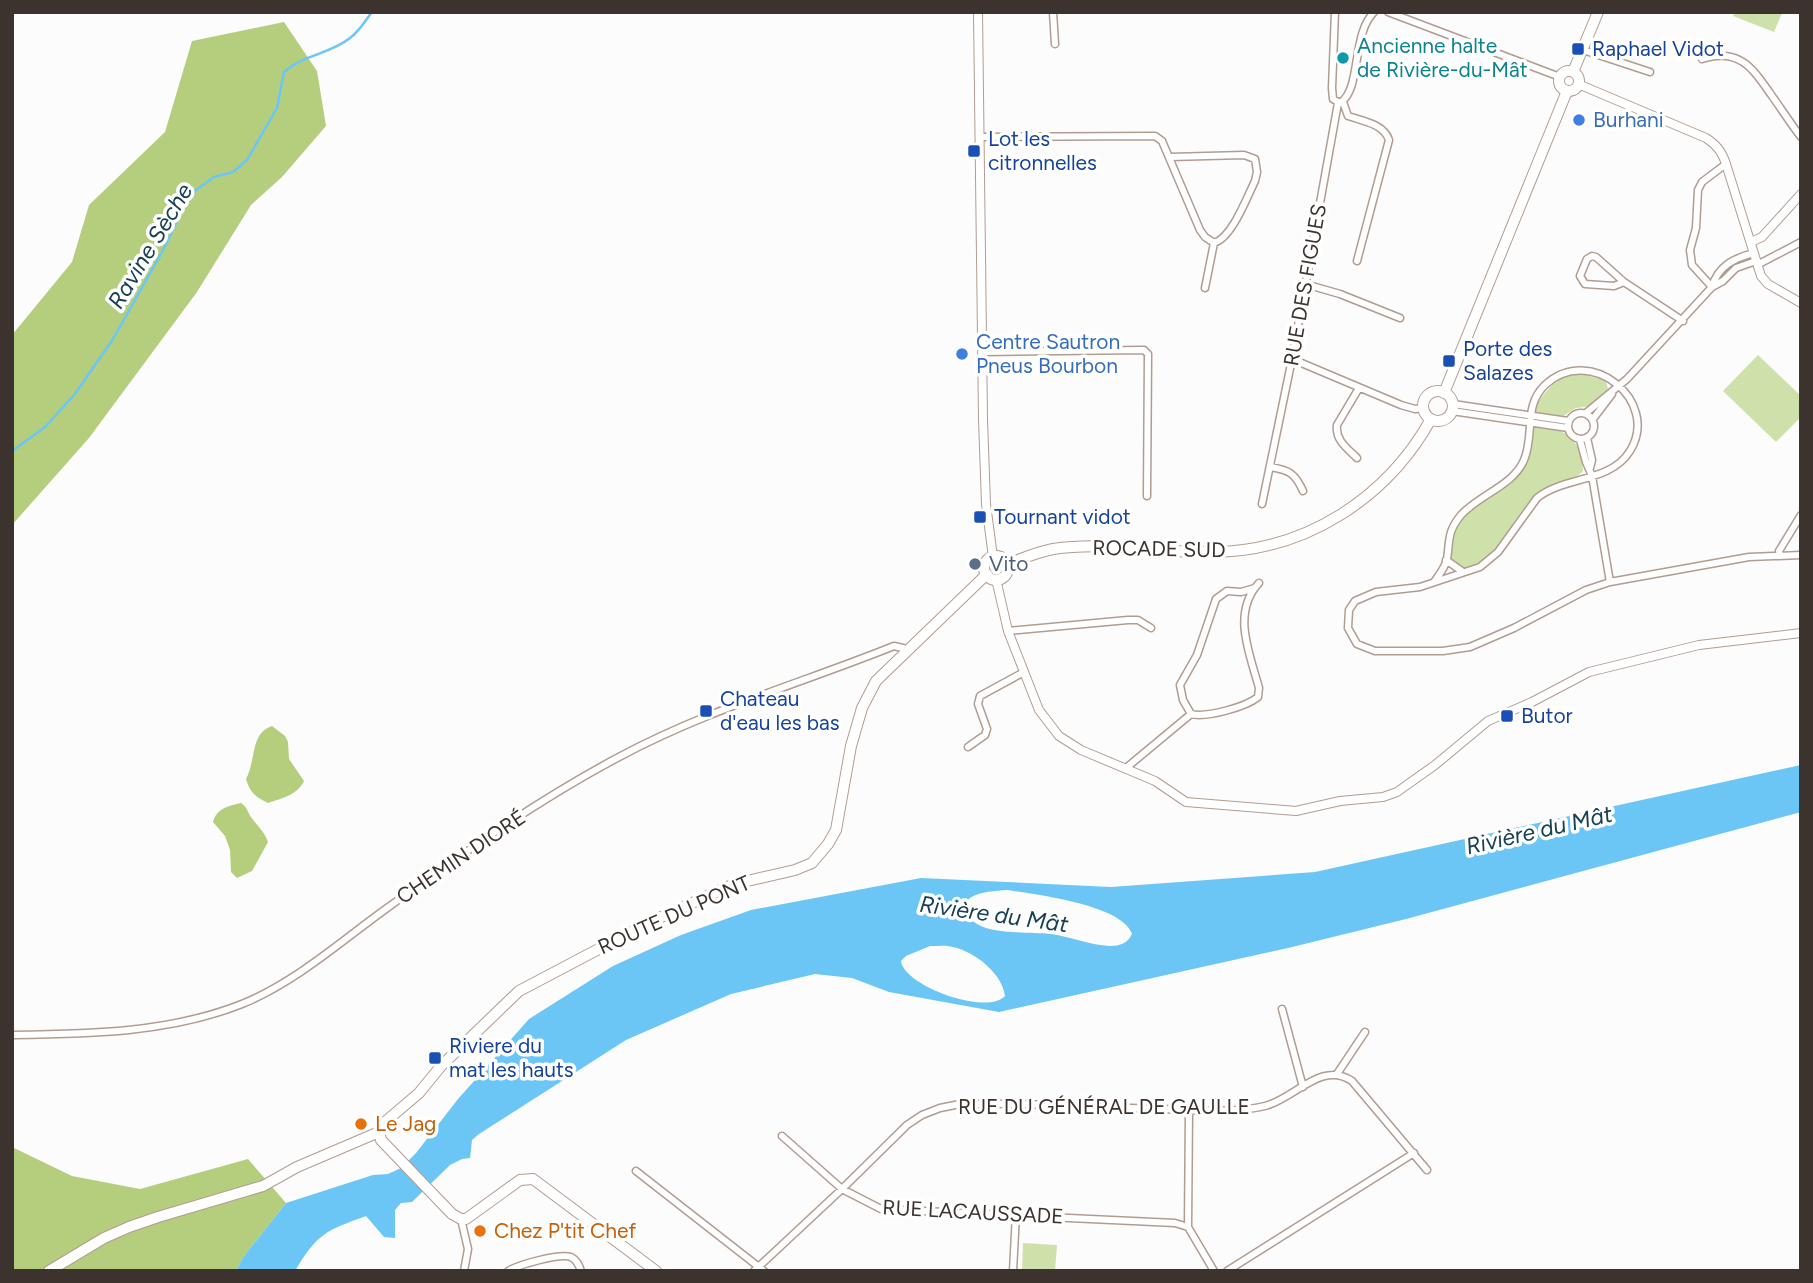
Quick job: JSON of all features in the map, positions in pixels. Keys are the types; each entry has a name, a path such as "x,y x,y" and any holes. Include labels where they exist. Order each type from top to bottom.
{"main road":[{"path":"1573,72 1598,12"},
{"path":"1567,72 1573,72 1578,84 1575,89 1567,91 1560,86 1560,77 1567,72"},
{"path":"1444,393 1567,91"},
{"path":"1431,393 1444,393 1452,408 1445,419 1431,419 1424,408 1425,400 1431,393"},
{"name":"ROCADE SUD","path":"1008,564 1056,549 1092,547 1214,552 1236,551 1286,541 1337,518 1375,490 1400,464 1431,419"},
{"path":"993,556 1003,558 1008,564 1006,574 992,577 985,564 993,556"},
{"name":"ROUTE DU PONT","path":"380,1136 385,1122 419,1093 455,1052 519,990 648,923 734,884 795,870 812,863 828,844 835,830 851,746 862,708 876,681 907,649 992,577"},
{"path":"49,1271 104,1238 129,1227 263,1186 298,1167 380,1136 445,1208 461,1219 466,1219 520,1180 533,1179 656,1271"}],"street":[{"path":"978,12 986,504 993,556"},
{"path":"1053,12 1055,44"},
{"path":"1335,12 1333,99 1340,103 1349,116 1383,130 1389,140 1357,261"},
{"path":"1340,103 1351,87 1365,21 1374,12"},
{"path":"1388,12 1560,77"},
{"path":"1583,50 1650,72"},
{"path":"1702,59 1723,55 1746,63 1801,137"},
{"path":"1578,84 1706,138 1722,152 1755,260 1764,280 1801,303"},
{"name":"RUE DES FIGUES","path":"1262,504 1340,103"},
{"path":"980,137 1155,136 1162,141 1170,157 1200,230 1214,243"},
{"path":"1170,157 1244,155 1255,159 1255,181 1228,232 1220,241 1214,243"},
{"path":"1712,287 1692,265 1690,250 1696,228 1698,190 1702,182 1726,164"},
{"path":"1751,242 1762,237 1801,194"},
{"path":"1586,414 1683,321 1712,287 1723,281 1736,268 1801,242"},
{"path":"1205,288 1214,243"},
{"path":"1624,282 1614,286 1583,283 1580,276 1587,259 1596,257 1624,282 1683,321"},
{"path":"1305,284 1340,294 1400,318"},
{"path":"983,352 1144,350 1148,354 1146,496"},
{"path":"1292,359 1415,409 1424,408"},
{"path":"1434,582 1447,560 1447,542 1460,517 1475,501 1511,478 1518,470 1528,448 1529,418 1535,399 1545,386 1558,376 1574,371 1591,370 1607,376 1615,389 1631,400 1637,417 1636,435 1630,452 1617,464 1592,476 1545,491 1489,561 1463,572 1420,587 1376,592 1355,601 1348,617 1351,636 1357,644 1375,651 1443,651 1470,647 1514,628 1586,590 1610,582 1749,558 1801,555"},
{"path":"1357,458 1338,439 1336,432 1337,425 1359,388"},
{"path":"1584,439 1593,432 1593,419 1615,389"},
{"path":"1452,408 1568,425"},
{"path":"1568,425 1578,413 1593,419"},
{"path":"1568,425 1572,436 1584,439"},
{"path":"1584,439 1586,463 1592,476 1610,582"},
{"path":"1270,467 1290,471 1296,476 1303,491"},
{"path":"1780,556 1779,551 1801,515"},
{"path":"1447,560 1463,572"},
{"path":"992,577 1008,631 1039,710 1059,736 1081,750 1155,781 1182,801 1296,811 1383,797 1397,792 1488,721 1532,702 1589,672 1699,645 1801,633"},
{"path":"1257,586 1246,604 1243,625 1258,697 1251,702 1209,714 1191,714 1182,700 1180,685 1197,655 1216,599 1227,591 1241,592 1257,586"},
{"path":"1008,631 1128,620 1138,620 1151,628"},
{"name":"CHEMIN DIORÉ","path":"12,1035 99,1034 154,1027 242,1004 281,985 488,836 619,756 688,724 894,646 907,649"},
{"path":"968,747 985,735 987,729 978,704 980,696 1024,672"},
{"path":"1126,768 1191,714"},
{"path":"1282,1009 1303,1087"},
{"path":"1365,1032 1337,1074 1352,1081 1427,1170"},
{"name":"RUE DU GÉNÉRAL DE GAULLE","path":"759,1269 907,1125 940,1108 982,1104 1189,1110 1257,1108 1279,1101 1320,1077 1337,1074"},
{"path":"1189,1110 1188,1227 1214,1271"},
{"name":"RUE LACAUSSADE","path":"782,1136 842,1189 881,1209 1175,1223 1188,1227"},
{"path":"1227,1271 1414,1153"},
{"path":"636,1171 759,1269"},
{"path":"1013,1271 1016,1214"},
{"path":"461,1219 468,1249 464,1271"},
{"path":"508,1271 518,1265 562,1257 570,1257 577,1262 581,1271"}],"green space":[{"path":"1735,12 1782,13 1774,32 1733,16"},
{"path":"284,22 317,71 326,126 282,177 251,205 197,292 89,438 12,525 12,335 72,262 89,205 165,132 192,41"},
{"path":"1758,355 1801,396 1801,417 1776,442 1723,391"},
{"path":"1574,375 1586,375 1606,381 1608,389 1592,406 1576,408 1562,417 1536,412 1535,407 1552,386"},
{"path":"1534,424 1554,429 1569,437 1579,450 1583,471 1541,491 1486,560 1475,566 1462,568 1450,559 1457,528 1470,511 1522,470 1531,427"},
{"path":"272,726 285,736 289,759 304,781 293,793 268,803 254,794 246,779 257,741 265,730"},
{"path":"241,803 268,842 252,871 237,878 231,872 230,850 225,836 213,822 220,811"},
{"path":"12,1147 72,1176 140,1189 248,1159 286,1203 244,1256 236,1271 12,1271"},
{"path":"1023,1243 1057,1245 1055,1271 1022,1271"}],"water":[{"name":"Rivière du Mât","path":"1801,765 1801,812 1406,919 999,1012 889,992 852,978 815,974 731,994 626,1040 479,1134 472,1140 470,1158 450,1165 412,1202 401,1203 395,1210 395,1238 384,1237 366,1216 324,1235 310,1248 295,1271 236,1271 244,1256 286,1203 401,1168 529,1019 613,966 681,935 751,910 921,878 1111,887 1315,872","holes":["1007,890 1096,908 1125,924 1132,934 1120,945 1103,945 1051,934 988,929 966,914 964,906 970,898 983,893","930,946 953,947 978,959 999,979 1005,996 995,1001 965,1000 947,995 916,980 906,971 901,961 906,956"]}],"waterway":[{"name":"Ravine Sèche","path":"12,451 45,427 75,394 113,339 185,205 196,190 214,177 233,172 247,160 277,108 284,72 291,66 342,43 356,33 372,12"}],"place":[{"name":"Raphael Vidot","path":"1578,49"},
{"name":"Ancienne halte de Rivière-du-Mât","path":"1343,58"},
{"name":"Burhani","path":"1579,120"},
{"name":"Lot les citronnelles","path":"974,151"},
{"name":"Centre Sautron Pneus Bourbon","path":"962,354"},
{"name":"Porte des Salazes","path":"1449,361"},
{"name":"Tournant vidot","path":"980,517"},
{"name":"Vito","path":"975,564"},
{"name":"Chateau d'eau les bas","path":"706,711"},
{"name":"Butor","path":"1507,716"},
{"name":"Riviere du mat les hauts","path":"435,1058"},
{"name":"Le Jag","path":"361,1124"},
{"name":"Chez P'tit Chef","path":"480,1231"}]}
